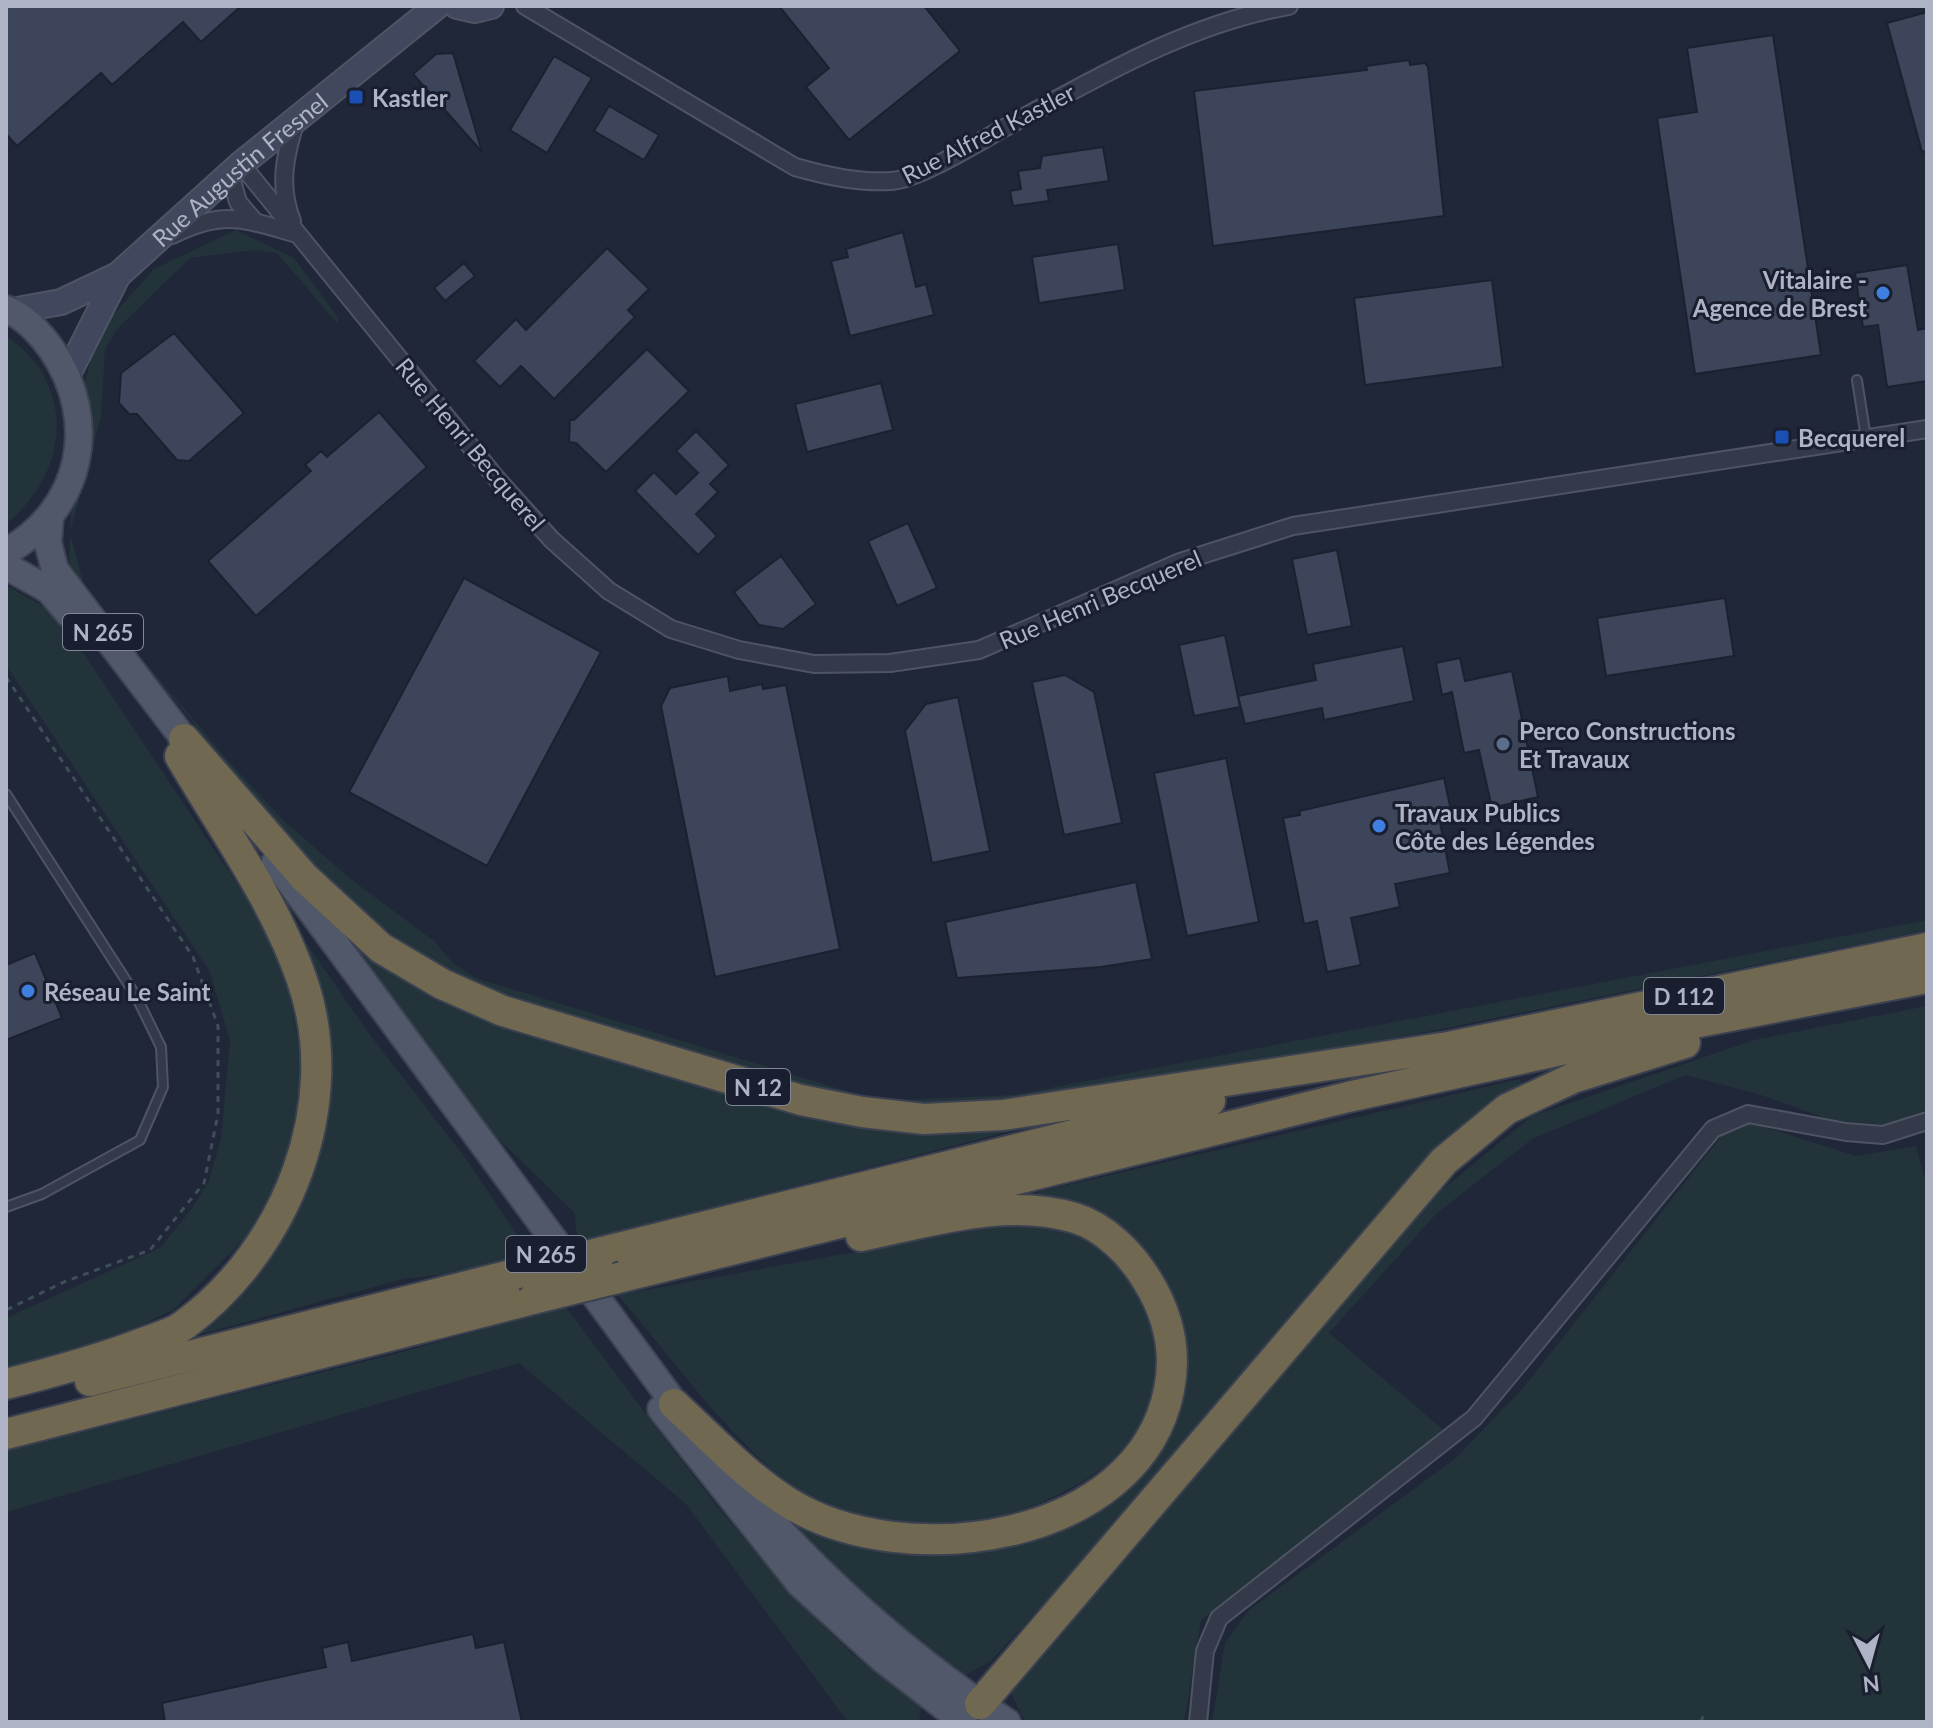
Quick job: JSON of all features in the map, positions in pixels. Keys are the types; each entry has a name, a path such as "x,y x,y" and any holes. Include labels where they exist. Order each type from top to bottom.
{"highway":[{"name":"N 12","path":"179,741 304,877 381,948 442,984 503,1011 801,1100 862,1112 924,1119 1003,1115 1441,1048"},
{"path":"6,1384 95,1362 183,1326 246,1267 276,1223 314,1113 316,1048 303,982 282,931 179,741"},
{"name":"D 112","path":"1441,1048 1927,948"},
{"name":"D 112","path":"712,1254 1055,1168 1489,1066 1927,978"},
{"path":"972,1716 1444,1161 1507,1109 1573,1078 1673,1045 1850,1007 1927,985"},
{"path":"6,1402 1269,1086 1441,1048"},
{"path":"6,1434 712,1254 781,1253 947,1219 1022,1208 1078,1219 1111,1238 1137,1264 1161,1301 1170,1336 1173,1372 1165,1409 1150,1445 1124,1473 1089,1500 1040,1521 990,1536 943,1541 894,1539 837,1524 791,1505 753,1478 674,1404"}],"main road":[{"path":"6,552 50,515 74,472 80,440 78,406 68,374 42,335 9,310"},
{"name":"N 265","path":"50,515 48,543 55,570 494,1184 756,1533 800,1584 936,1713 972,1716"},
{"name":"N 265","path":"6,566 49,590 179,741 674,1404 746,1494 817,1569 972,1716"},
{"path":"972,1716 1007,1722"}],"street":[{"name":"Rue Augustin Fresnel","path":"118,275 235,169 437,6"},
{"path":"457,6 475,10 491,6"},
{"name":"Rue Alfred Kastler","path":"525,6 795,167 839,179 894,181 946,159 1130,60 1246,14 1289,6"},
{"name":"Rue Henri Becquerel","path":"296,120 286,151 283,179 286,204 297,234"},
{"name":"Rue Henri Becquerel","path":"235,169 297,234 497,479 552,540 609,591 671,629 739,650 814,664 890,663 979,650 1180,562 1293,526 1927,429"},
{"path":"235,169 238,202 255,222"},
{"path":"151,245 201,221 226,217 297,234"},
{"path":"9,310 61,302 118,275"},
{"path":"68,374 118,275"},
{"path":"1198,1722 1205,1651 1219,1618 1474,1418 1713,1129 1748,1114 1846,1132 1883,1135 1927,1121"}],"lane":[{"path":"1857,380 1866,438"},
{"path":"6,794 136,996 161,1047 163,1087 140,1140 42,1194 6,1207"}],"path":[{"path":"1701,1722 1703,1716"}],"shaded area":[{"path":"236,230 294,258 339,319 337,323 277,253 255,250 190,258 118,328 105,349 101,416 70,532 71,514 92,436 84,388 97,333 154,269"},
{"path":"6,336 29,356 45,379 54,403 57,429 53,455 43,480 27,504 6,524"},
{"path":"70,534 86,593 232,765 285,822 352,880 434,941 454,964 476,978 879,1101 1013,1095 1927,920 1927,930 1427,1032 1190,1073 993,1103 864,1106 452,982 330,885 85,594 69,566"},
{"path":"6,585 58,615 257,914 288,984 305,1081 285,1166 247,1236 173,1310 102,1343 6,1372 6,1318 160,1248 190,1211 209,1181 221,1139 230,1041 210,972 6,665"},
{"path":"292,873 345,926 678,1074 1016,1119 1019,1129 578,1242 574,1212 457,1099"},
{"path":"264,882 370,1035 466,1159 531,1255 455,1273 403,1279 198,1335 194,1328 225,1300 324,1086"},
{"path":"1927,1006 1927,1109 1888,1125 1831,1120 1758,1094 1685,1075 1532,1139 1437,1213 1329,1333 1445,1431 1373,1491 1201,1620 1184,1722 1024,1720 1009,1689 1438,1193 1532,1116 1754,1040"},
{"path":"1520,1079 1522,1088 1443,1141 1345,1251 1143,1497 990,1662 963,1676 871,1611 763,1499 907,1549 1122,1487 1180,1329 1159,1272 1138,1244 1099,1215 1069,1202 1038,1196 1038,1192"},
{"path":"1752,1123 1856,1156 1916,1146 1927,1187 1927,1722 1212,1722 1225,1643 1248,1611 1456,1458 1524,1387 1724,1133"},
{"path":"1003,1225 1037,1227 1070,1234 1091,1243 1113,1259 1130,1280 1152,1330 1155,1358 1153,1386 1147,1412 1134,1436 1114,1458 1087,1478 1056,1496 1022,1510 951,1527 888,1527 849,1517 808,1501 739,1438 618,1295"},
{"path":"566,1307 665,1439 768,1567 844,1646 921,1706 919,1722 848,1722 686,1504 519,1363 6,1512 6,1451 391,1355"}],"building":[{"path":"6,6 241,6 201,42 183,22 112,85 101,73 17,146 6,134"},
{"path":"779,6 924,6 960,51 849,140 806,87 829,68"},
{"path":"1927,12 1927,151 1922,152 1887,23"},
{"path":"1773,35 1821,355 1695,374 1657,118 1697,112 1687,48"},
{"path":"453,53 482,152 413,74 436,54"},
{"path":"554,56 592,78 547,153 510,130"},
{"path":"1409,60 1410,65 1425,63 1428,67 1444,216 1213,246 1194,91 1367,70 1366,66"},
{"path":"609,106 659,135 644,160 594,131"},
{"path":"1103,147 1109,181 1047,190 1049,201 1013,206 1010,191 1021,189 1018,171 1040,168 1042,156"},
{"path":"903,232 916,287 926,284 934,315 850,336 831,261 848,257 846,249"},
{"path":"1118,244 1125,290 1039,303 1032,257"},
{"path":"607,248 649,289 628,310 635,317 554,399 521,366 500,387 474,361 516,319 526,330"},
{"path":"464,263 475,276 445,301 434,288"},
{"path":"1907,265 1918,330 1927,328 1927,381 1887,387 1878,325 1863,327 1855,273"},
{"path":"1492,280 1503,367 1365,385 1354,298"},
{"path":"174,333 244,413 189,461 177,460 137,414 129,414 119,403 121,373"},
{"path":"647,349 689,391 606,472 576,443 569,442 570,420 574,420"},
{"path":"881,383 893,430 807,452 795,404"},
{"path":"379,412 427,467 256,616 208,561 311,471 305,465 321,451 327,457"},
{"path":"696,431 729,465 710,484 718,492 696,514 717,536 698,555 635,491 654,472 676,494 698,473 676,451"},
{"path":"908,523 937,588 897,606 868,541"},
{"path":"1337,550 1352,626 1307,635 1292,559"},
{"path":"781,556 816,604 783,629 759,625 734,592"},
{"path":"464,578 601,652 487,866 349,792"},
{"path":"1725,598 1734,656 1606,676 1597,618"},
{"path":"1225,635 1240,707 1194,716 1179,645"},
{"path":"1403,646 1414,701 1324,720 1322,708 1245,724 1238,696 1316,680 1313,664"},
{"path":"1460,658 1465,681 1512,671 1538,797 1492,808 1479,750 1464,753 1452,692 1442,695 1436,663"},
{"path":"1065,675 1094,692 1122,823 1064,835 1032,682"},
{"path":"728,676 730,691 762,684 763,689 786,685 840,949 715,977 661,706 670,688"},
{"path":"958,697 990,851 932,863 905,731 926,704"},
{"path":"1226,758 1259,922 1187,936 1154,773"},
{"path":"1444,778 1452,815 1439,817 1450,873 1395,884 1400,907 1351,918 1361,965 1327,972 1317,921 1304,924 1283,818 1300,815 1299,811"},
{"path":"1136,882 1152,959 1101,967 957,978 945,922"},
{"name":"Réseau Le Saint","path":"35,953 62,1018 6,1040 6,965"},
{"path":"473,1634 476,1648 504,1642 522,1722 165,1722 162,1703 326,1667 322,1648 348,1642 352,1661"}],"place":[{"name":"Kastler","path":"356,97"},
{"name":"Vitalaire - Agence de Brest","path":"1883,293"},
{"name":"Becquerel","path":"1782,437"},
{"name":"Perco Constructions Et Travaux","path":"1503,744"},
{"name":"Travaux Publics Côte des Légendes","path":"1379,826"},
{"name":"Réseau Le Saint","path":"28,991"}]}
